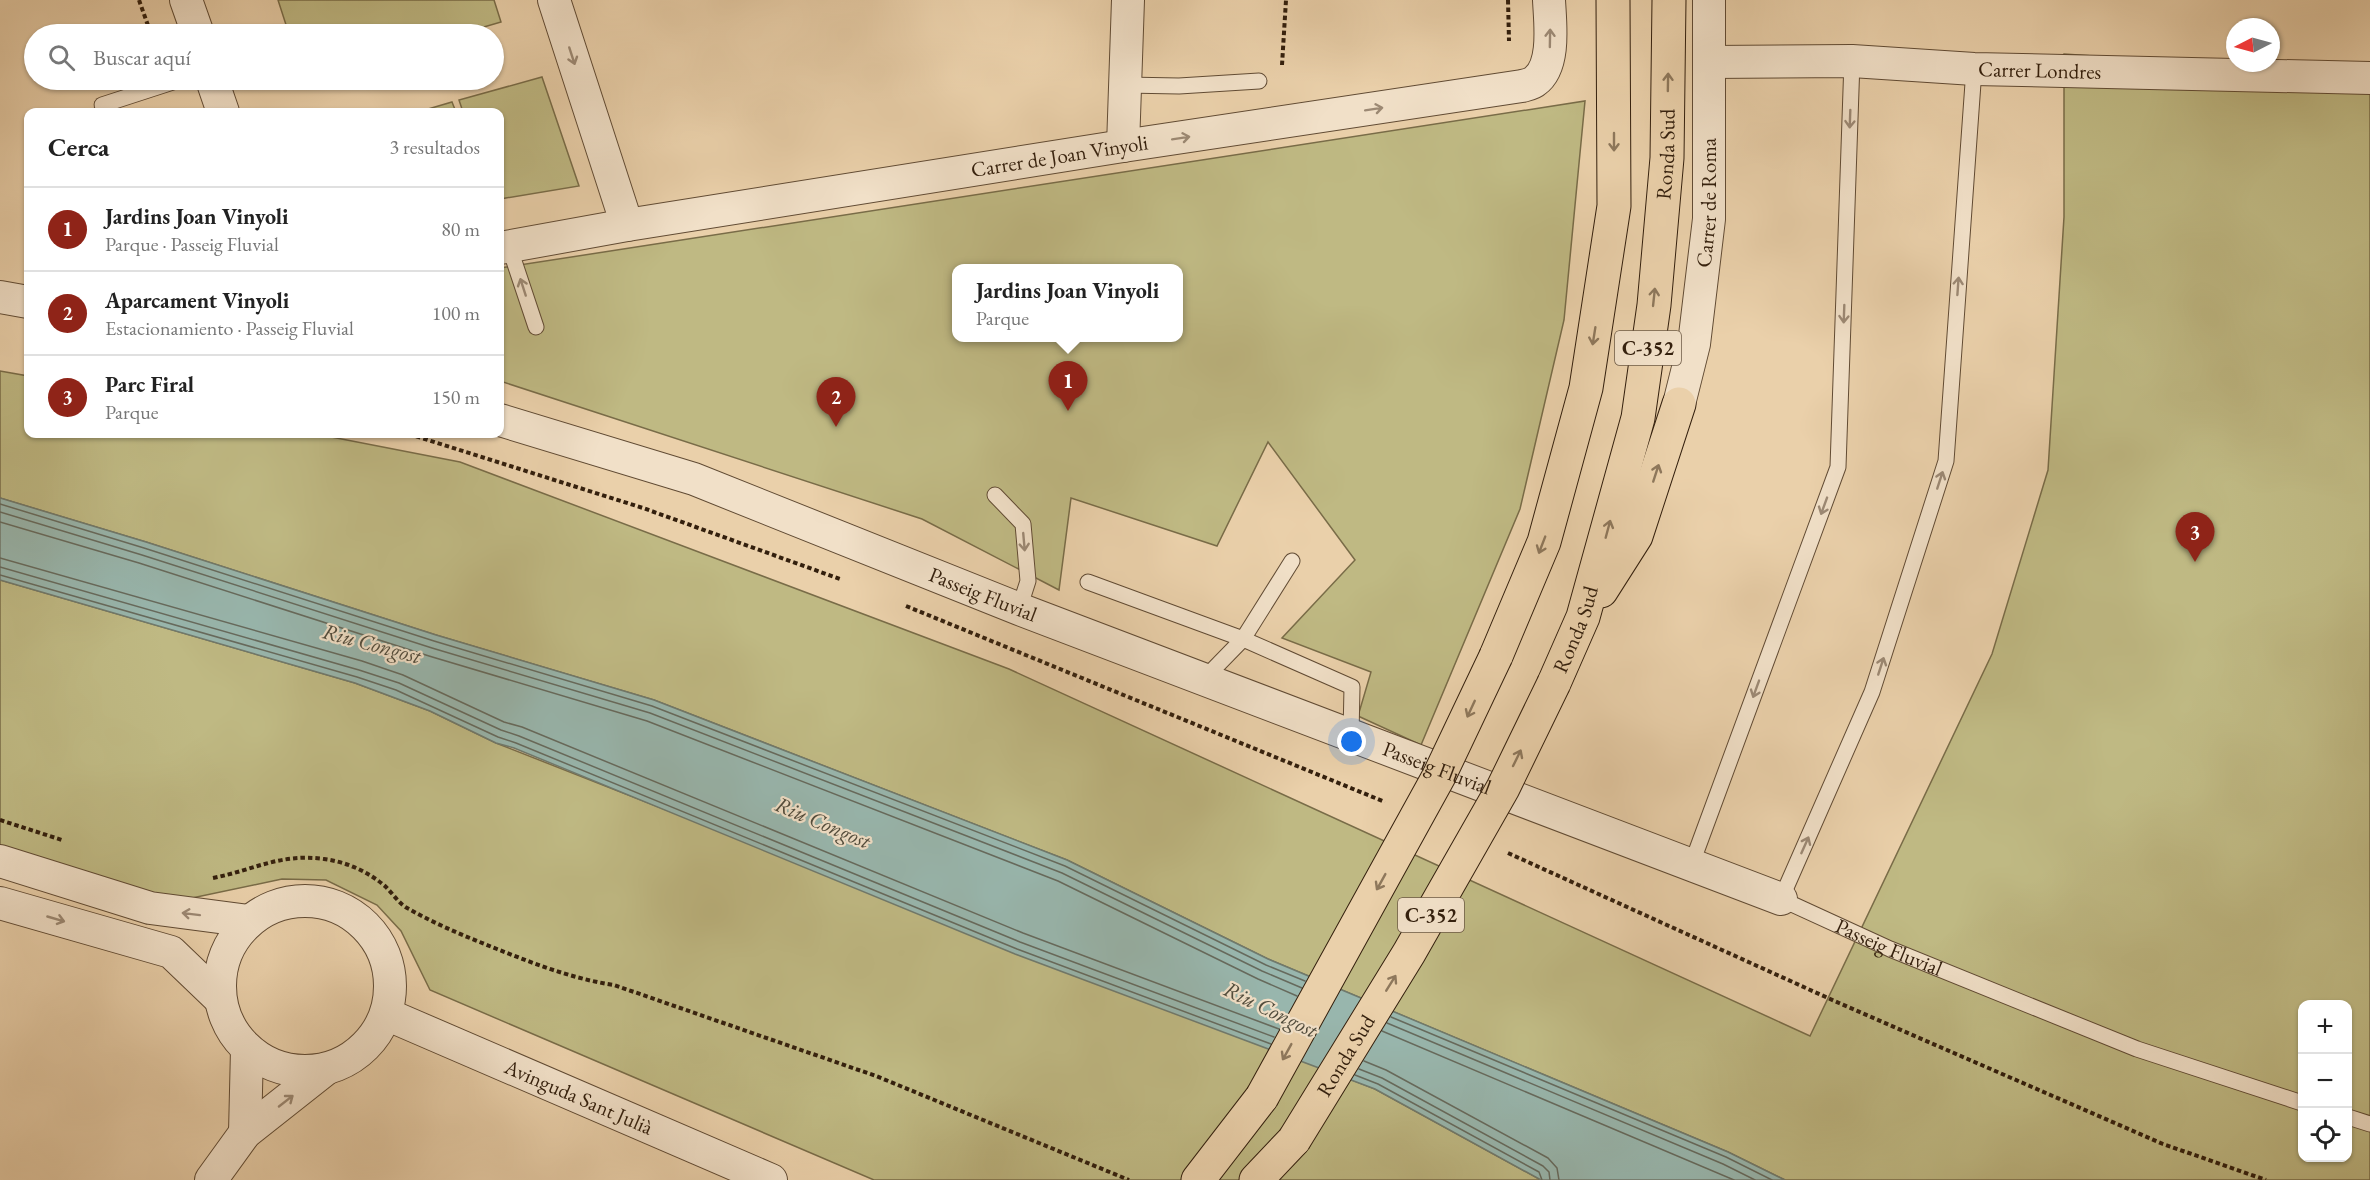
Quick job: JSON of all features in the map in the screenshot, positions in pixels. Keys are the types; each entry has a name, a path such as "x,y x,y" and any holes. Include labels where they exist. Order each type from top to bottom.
{"highway":[{"name":"C-352","path":"1208,1180 1262,1097 1439,776 1496,656 1544,542 1586,388 1614,206 1613,0"},
{"name":"Ronda Sud","path":"1256,1180 1294,1140 1409,953 1491,809 1554,683 1583,617 1640,407 1654,305 1667,158 1669,0"},
{"path":"1583,617 1636,536 1679,404"},
{"path":"1198,1180 1262,1097"},
{"path":"1279,1180 1294,1140"}],"street":[{"path":"186,0 194,24"},
{"path":"554,0 627,225"},
{"path":"1123,146 1128,0"},
{"name":"Carrer de Joan Vinyoli","path":"504,247 627,225 1123,146 1522,86 1535,81 1545,66 1550,39 1549,0"},
{"name":"Carrer de Roma","path":"1679,404 1694,344 1709,219 1709,0"},
{"name":"Carrer Londres","path":"1710,62 1852,61 1974,69 2370,78"},
{"path":"215,90 222,108"},
{"path":"0,297 24,301"},
{"name":"Passeig Fluvial","path":"504,421 694,479 1019,609 1781,899"},
{"path":"0,861 150,908 249,921"},
{"path":"211,1180 245,1133 326,1070 352,1058 373,1039 386,1014 391,987 386,959 373,934 353,915 328,903 300,900 272,906 249,921 231,943 221,970 220,999 229,1026 247,1049 271,1065 298,1072 326,1070"},
{"path":"0,903 171,952 220,999"},
{"name":"Avinguda Sant Julià","path":"386,1014 771,1180"},
{"path":"245,1133 247,1049"}],"lane":[{"path":"1692,864 1838,467 1852,61"},
{"path":"1781,899 1872,692 1946,461 1974,69"},
{"path":"1125,85 1179,86 1259,81"},
{"path":"102,105 148,90"},
{"path":"504,247 536,327"},
{"path":"994,495 1023,524 1028,581 1019,609"},
{"path":"1204,679 1243,639 1292,561"},
{"path":"1088,582 1243,639 1352,687 1351,735"},
{"name":"Passeig Fluvial","path":"1781,899 1890,949 2137,1049 2298,1101"},
{"path":"2352,1118 2370,1124"}],"path":[{"path":"140,0 148,24"},
{"path":"1282,75 1286,0"},
{"path":"1509,0 1509,40"},
{"path":"422,438 643,508 846,581"},
{"path":"899,603 1395,806"},
{"path":"1505,852 1839,1003 2163,1144 2266,1180"},
{"path":"212,878 285,858 312,858 343,862 382,884 406,908 530,962 588,981 614,985 876,1076 1129,1180"}],"shaded area":[{"path":"278,0 494,0 501,22 494,24 286,24"},
{"path":"2064,54 2226,65 2226,72 2280,72 2280,69 2370,75 2370,1180 1785,1180 1728,1152 1268,959 1067,860 654,700 436,635 0,498 0,371 24,375 24,438 337,438 460,462 1009,669 1810,1036 1992,654 2048,470 2064,217"},
{"path":"542,77 579,186 504,198 504,108 462,108 459,100 495,90 504,90 504,88"},
{"path":"1585,101 1564,320 1520,509 1421,745 1358,716 1371,672 1282,638 1355,560 1268,442 1217,546 1071,498 1059,590 922,519 504,382 504,267"},
{"path":"452,102 454,108 432,108"},
{"path":"0,580 355,683 430,711 496,743 1375,1089 1541,1180 874,1180 430,990 401,931 377,905 326,880 282,879 173,902 0,855"}],"water":[{"name":"Riu Congost","path":"0,498 436,635 654,700 1067,860 1268,959 1728,1152 1785,1180 1541,1180 1375,1089 1015,954 514,748 496,743 430,711 355,683 0,580"}],"place":[{"name":"Jardins Joan Vinyoli","path":"1068,411"},
{"name":"Aparcament Vinyoli","path":"836,427"},
{"name":"Parc Firal","path":"2195,562"}]}
